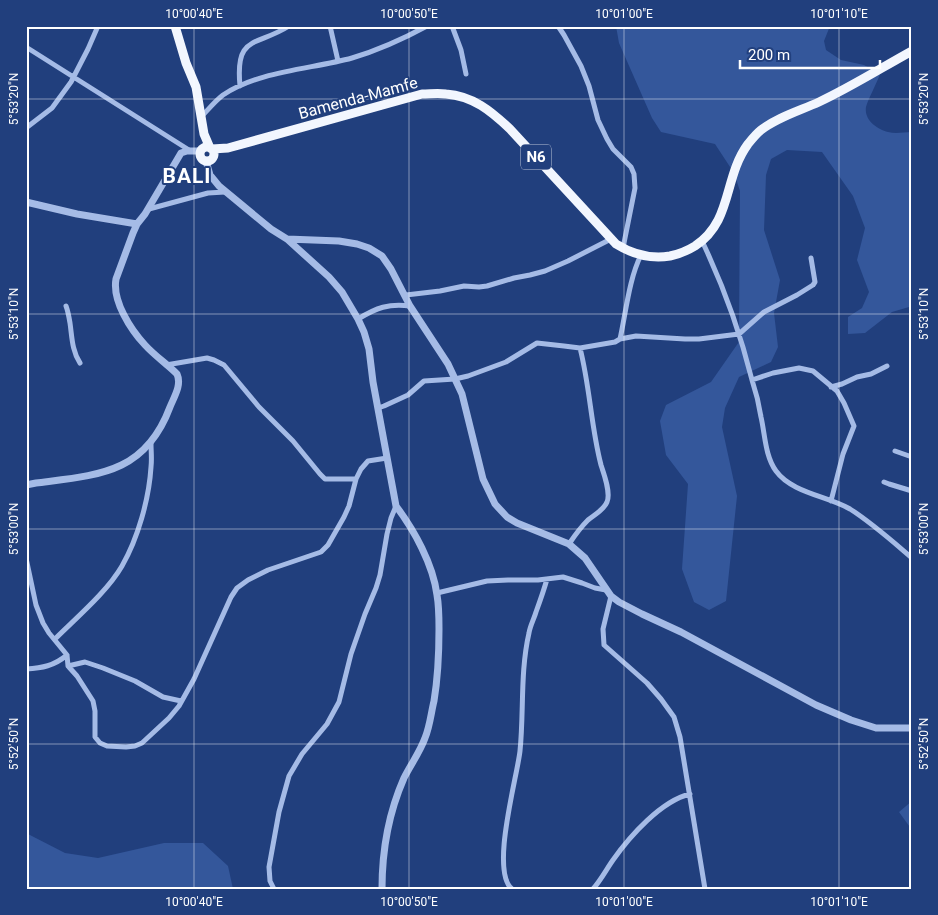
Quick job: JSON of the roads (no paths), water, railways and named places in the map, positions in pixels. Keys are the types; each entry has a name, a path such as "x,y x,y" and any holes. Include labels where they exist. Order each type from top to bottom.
{"highway":[{"path":"175,26 186,63 196,87 207,153"},
{"name":"Bamenda-Mamfe","path":"207,153 422,94 446,94 461,97 484,106 500,119 611,239 623,249 647,256 673,256 702,241 716,225 726,204 739,159 757,133 780,118 820,101 912,51"}],"street":[{"path":"26,128 52,108 74,78 98,26"},
{"path":"240,86 239,65 242,52 252,42 290,26"},
{"path":"330,26 338,61"},
{"path":"201,118 222,96 240,86 268,76 353,58 389,45 418,28 427,26"},
{"path":"452,26 461,50 466,74"},
{"path":"558,26 581,66 589,86 598,120 607,139 613,149 631,166 634,174 635,188 623,249"},
{"path":"26,47 189,150 207,153 213,179 225,192 271,229 287,239 329,277 342,292 364,332 369,349 373,382 396,506 405,517 428,564 437,593 439,614 437,686 426,737 404,778 394,803 385,845 382,889"},
{"path":"26,486 91,476 129,462 150,444 168,415 179,382 177,374 145,345 135,332 116,297 114,286 137,224 149,209 181,153 189,150"},
{"path":"149,209 208,193 225,192"},
{"path":"26,202 77,214 137,224"},
{"path":"287,239 357,244 370,248 382,256 406,295 410,306 448,364 462,394 480,472 495,504 517,523 569,544 585,558 602,581 609,593 603,629 604,645 661,698 674,717 680,737 705,889"},
{"path":"406,295 464,286 487,286 545,271 611,239"},
{"path":"702,241 723,289 739,334 761,415 768,451 777,472 787,481 808,492 848,508 887,536 912,558"},
{"path":"620,339 630,288 637,262 641,255"},
{"path":"378,408 408,395 424,381 455,379 479,372 506,362 538,344 580,348 636,336 692,339 739,334 764,312 813,285 815,282 811,258"},
{"path":"66,306 76,357 80,364"},
{"path":"358,319 373,310 387,306 410,306"},
{"path":"569,544 577,531 608,501 580,348"},
{"path":"166,365 207,358 224,365 258,407 293,442 325,479 356,478"},
{"path":"831,387 856,377 871,374 887,366"},
{"path":"752,380 773,373 800,368 813,371 837,391 854,426 843,454 831,501"},
{"path":"55,639 99,595 122,566 138,531 146,500 151,467 150,444"},
{"path":"895,451 912,457"},
{"path":"26,558 36,605 43,623 67,656 68,666 77,676 93,701 95,737 100,743 107,746 135,746 142,743 169,718 181,701 194,679 237,588 257,575 321,552 328,545 350,506 356,478 361,469 368,461 387,458"},
{"path":"884,482 912,491"},
{"path":"274,889 270,881 269,867 279,812 289,776 302,754 330,720 339,702 351,654 380,575 387,534 396,506"},
{"path":"437,593 487,581 563,577 609,593 642,614 681,632 816,705 876,728 912,728"},
{"path":"512,889 506,882 504,874 505,829 520,751 523,716 522,686 529,632 547,579"},
{"path":"26,669 50,666 67,656"},
{"path":"68,666 85,662 135,681 163,697 181,701"},
{"path":"593,889 638,830 659,810 674,800 690,794"}],"district":[{"name":"BALI","path":"187,176"}]}
